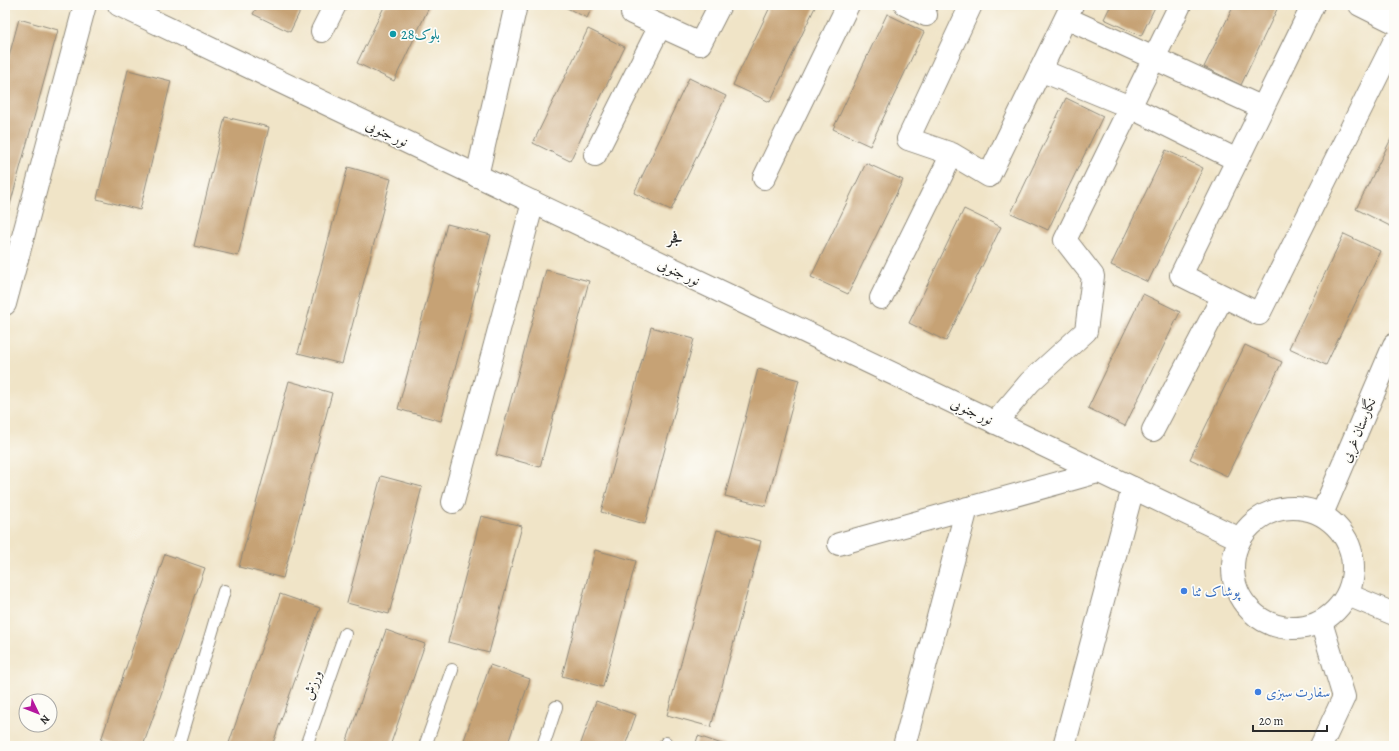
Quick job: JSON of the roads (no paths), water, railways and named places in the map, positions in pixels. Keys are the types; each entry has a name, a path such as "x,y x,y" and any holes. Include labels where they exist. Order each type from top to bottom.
{"street":[{"path":"5,304 85,5"},
{"name":"نور جنوبی","path":"119,5 1240,539"},
{"path":"322,31 335,5"},
{"path":"478,176 516,5"},
{"path":"636,5 632,13 700,44 720,5"},
{"path":"764,178 848,5"},
{"path":"906,5 926,15"},
{"path":"971,5 908,139 952,154 989,176 1069,11 1154,58 1263,108"},
{"path":"995,422 1030,382 1086,331 1093,276 1065,240 1180,5"},
{"path":"1314,5 1180,274 1259,314 1394,42"},
{"path":"1361,5 1394,22"},
{"path":"595,155 660,26"},
{"path":"1040,70 1130,107 1237,160"},
{"path":"882,298 952,154"},
{"path":"453,502 533,202"},
{"path":"1153,430 1222,296"},
{"name":"نگارستان غربی","path":"1322,514 1394,345"},
{"path":"839,544 1098,472"},
{"path":"1064,746 1133,488"},
{"path":"904,746 967,508"},
{"path":"1285,508 1304,508 1322,514 1337,525 1348,541 1353,558 1353,577 1348,595 1336,610 1321,622 1303,628 1284,628 1266,622 1250,611 1239,596 1233,577 1234,557 1240,539 1251,524 1267,513 1285,508"},
{"path":"1348,595 1394,614"},
{"path":"1321,622 1344,697 1321,746"}],"lane":[{"path":"178,746 224,590"},
{"name":"ورزش","path":"306,746 345,634"},
{"path":"425,746 452,670"},
{"path":"543,746 556,707"}],"place":[{"name":"بلوک28","path":"393,34"},
{"name":"پوشاک ثنا","path":"1184,591"},
{"name":"سفارت سبزی","path":"1258,692"}],"district":[{"name":"فجر","path":"675,238"}]}
